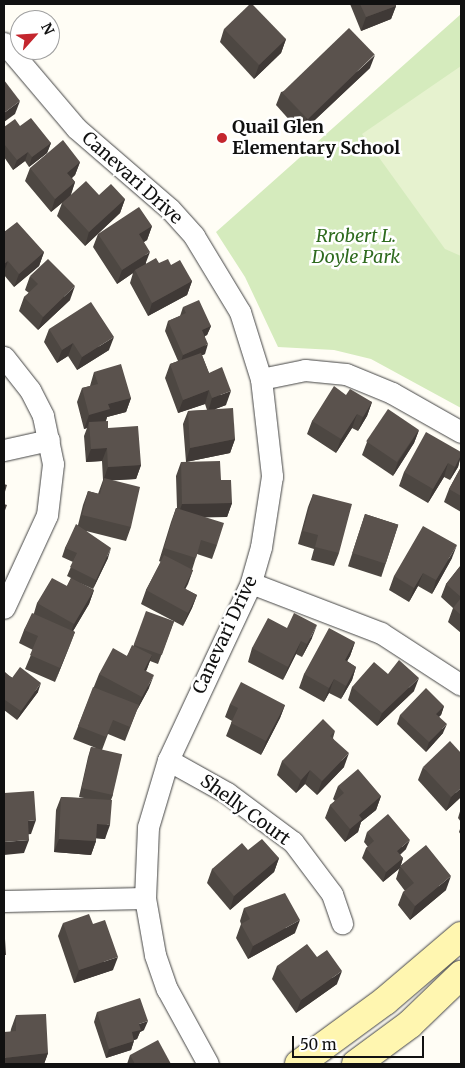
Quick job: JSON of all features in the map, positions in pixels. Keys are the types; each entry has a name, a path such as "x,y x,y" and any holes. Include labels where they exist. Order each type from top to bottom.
{"main road":[{"path":"299,1064 385,1001 461,936"},
{"path":"356,1064 410,1024 461,975"}],"street":[{"name":"Canevari Drive","path":"4,43 76,128 170,209 194,236 240,312 261,378 272,476 268,513 252,583 168,760 148,828 145,898 155,955 168,989 208,1064"},
{"path":"4,357 30,390 50,440 52,490 47,515 4,608"},
{"path":"261,378 306,370 346,374 392,393 461,432"},
{"path":"4,450 50,440"},
{"path":"252,583 381,633 461,685"},
{"name":"Shelly Court","path":"168,760 227,793 293,842 332,894 342,923"},
{"path":"4,901 145,898"}],"green space":[{"name":"Rrobert L. Doyle Park","path":"461,14 461,408 371,359 334,350 278,347 245,277 216,232"},
{"path":"461,66 461,256 445,249 362,134"}],"building":[{"path":"250,4 286,39 259,65 224,29"},
{"path":"360,4 396,4 396,6 366,17"},
{"path":"349,28 375,55 308,119 282,93"},
{"path":"4,80 20,101 4,113"},
{"path":"31,118 51,143 32,157 28,152 17,160 4,144 4,127 15,119 20,126"},
{"path":"63,140 80,162 67,173 75,182 55,199 30,168"},
{"path":"86,181 99,195 111,184 125,199 89,232 62,203"},
{"path":"139,207 152,226 139,234 150,252 122,270 98,234"},
{"path":"17,222 44,252 19,274 8,261 4,264 4,232"},
{"path":"156,258 159,263 168,259 171,265 180,260 192,281 152,303 135,270"},
{"path":"48,259 75,286 43,317 24,297 38,284 30,276"},
{"path":"199,300 211,326 202,330 208,344 183,355 168,321 186,313 183,307"},
{"path":"91,302 114,337 82,357 73,343 62,350 49,329"},
{"path":"201,353 209,373 222,367 231,391 212,398 209,390 183,400 170,364"},
{"path":"121,364 131,398 108,404 110,409 89,415 82,388 98,384 94,372"},
{"path":"334,386 346,395 350,389 372,402 363,417 357,414 341,439 312,421"},
{"path":"233,408 235,439 190,448 188,411"},
{"path":"388,409 419,430 397,462 366,441"},
{"path":"108,421 108,428 138,426 141,465 108,467 107,448 91,449 89,422"},
{"path":"426,432 461,452 455,467 448,463 433,489 404,472"},
{"path":"220,461 221,480 231,480 232,503 182,504 181,462"},
{"path":"461,467 461,496 449,489"},
{"path":"104,478 140,487 131,527 82,515 88,491 100,494"},
{"path":"4,484 7,485 4,495"},
{"path":"313,494 352,504 339,553 315,547 318,535 303,531"},
{"path":"176,508 224,523 217,545 201,540 196,558 164,548"},
{"path":"365,514 398,525 386,564 352,553"},
{"path":"76,524 111,548 96,580 70,567 77,553 65,548"},
{"path":"423,526 457,545 436,580 423,573 414,588 394,576"},
{"path":"164,555 193,570 184,588 197,595 188,613 146,590"},
{"path":"461,565 461,597 446,584"},
{"path":"52,578 67,586 71,578 94,590 74,624 37,603"},
{"path":"461,598 461,615 453,608"},
{"path":"146,611 174,621 162,655 134,645"},
{"path":"32,613 75,632 60,668 30,655 38,636 24,630"},
{"path":"294,613 317,625 307,644 301,641 288,667 252,648 268,618 287,628"},
{"path":"329,628 355,642 345,660 356,667 346,686 334,679 329,688 304,674"},
{"path":"132,645 152,655 144,670 154,675 142,697 99,674 113,648 127,656"},
{"path":"399,660 419,678 382,713 352,687 374,662 388,674"},
{"path":"20,667 41,683 21,711 5,700 4,702 4,673 12,678"},
{"path":"241,682 285,705 266,741 231,723 238,708 230,704"},
{"path":"93,687 139,705 130,727 113,720 106,737 78,726"},
{"path":"426,688 444,706 436,714 447,724 429,742 400,715"},
{"path":"323,719 335,731 330,736 349,753 322,781 310,770 301,780 282,761"},
{"path":"450,741 461,753 461,788 451,797 423,767"},
{"path":"91,747 122,754 113,795 82,788"},
{"path":"358,769 381,796 359,815 362,819 350,829 330,805 344,793 338,786"},
{"path":"34,791 36,820 28,821 29,840 4,842 4,793"},
{"path":"61,797 112,800 110,825 97,824 96,841 59,839"},
{"path":"388,814 410,840 397,851 403,858 386,872 366,848 374,841 367,832"},
{"path":"262,839 279,858 234,896 212,869 242,843 248,850"},
{"path":"426,845 451,876 415,906 403,892 414,883 400,866"},
{"path":"285,893 300,920 253,946 241,924 250,919 244,908"},
{"path":"89,914 93,924 105,920 118,957 79,970 63,923"},
{"path":"4,924 6,955 4,955"},
{"path":"307,944 317,957 327,950 342,971 301,1000 277,966"},
{"path":"140,998 148,1021 139,1024 141,1030 132,1032 134,1041 109,1049 97,1012"},
{"path":"46,1014 48,1053 4,1058 4,1032 16,1031 16,1015"},
{"path":"158,1040 171,1064 135,1064 130,1055"}],"place":[{"name":"Quail Glen Elementary School","path":"222,138"}]}
